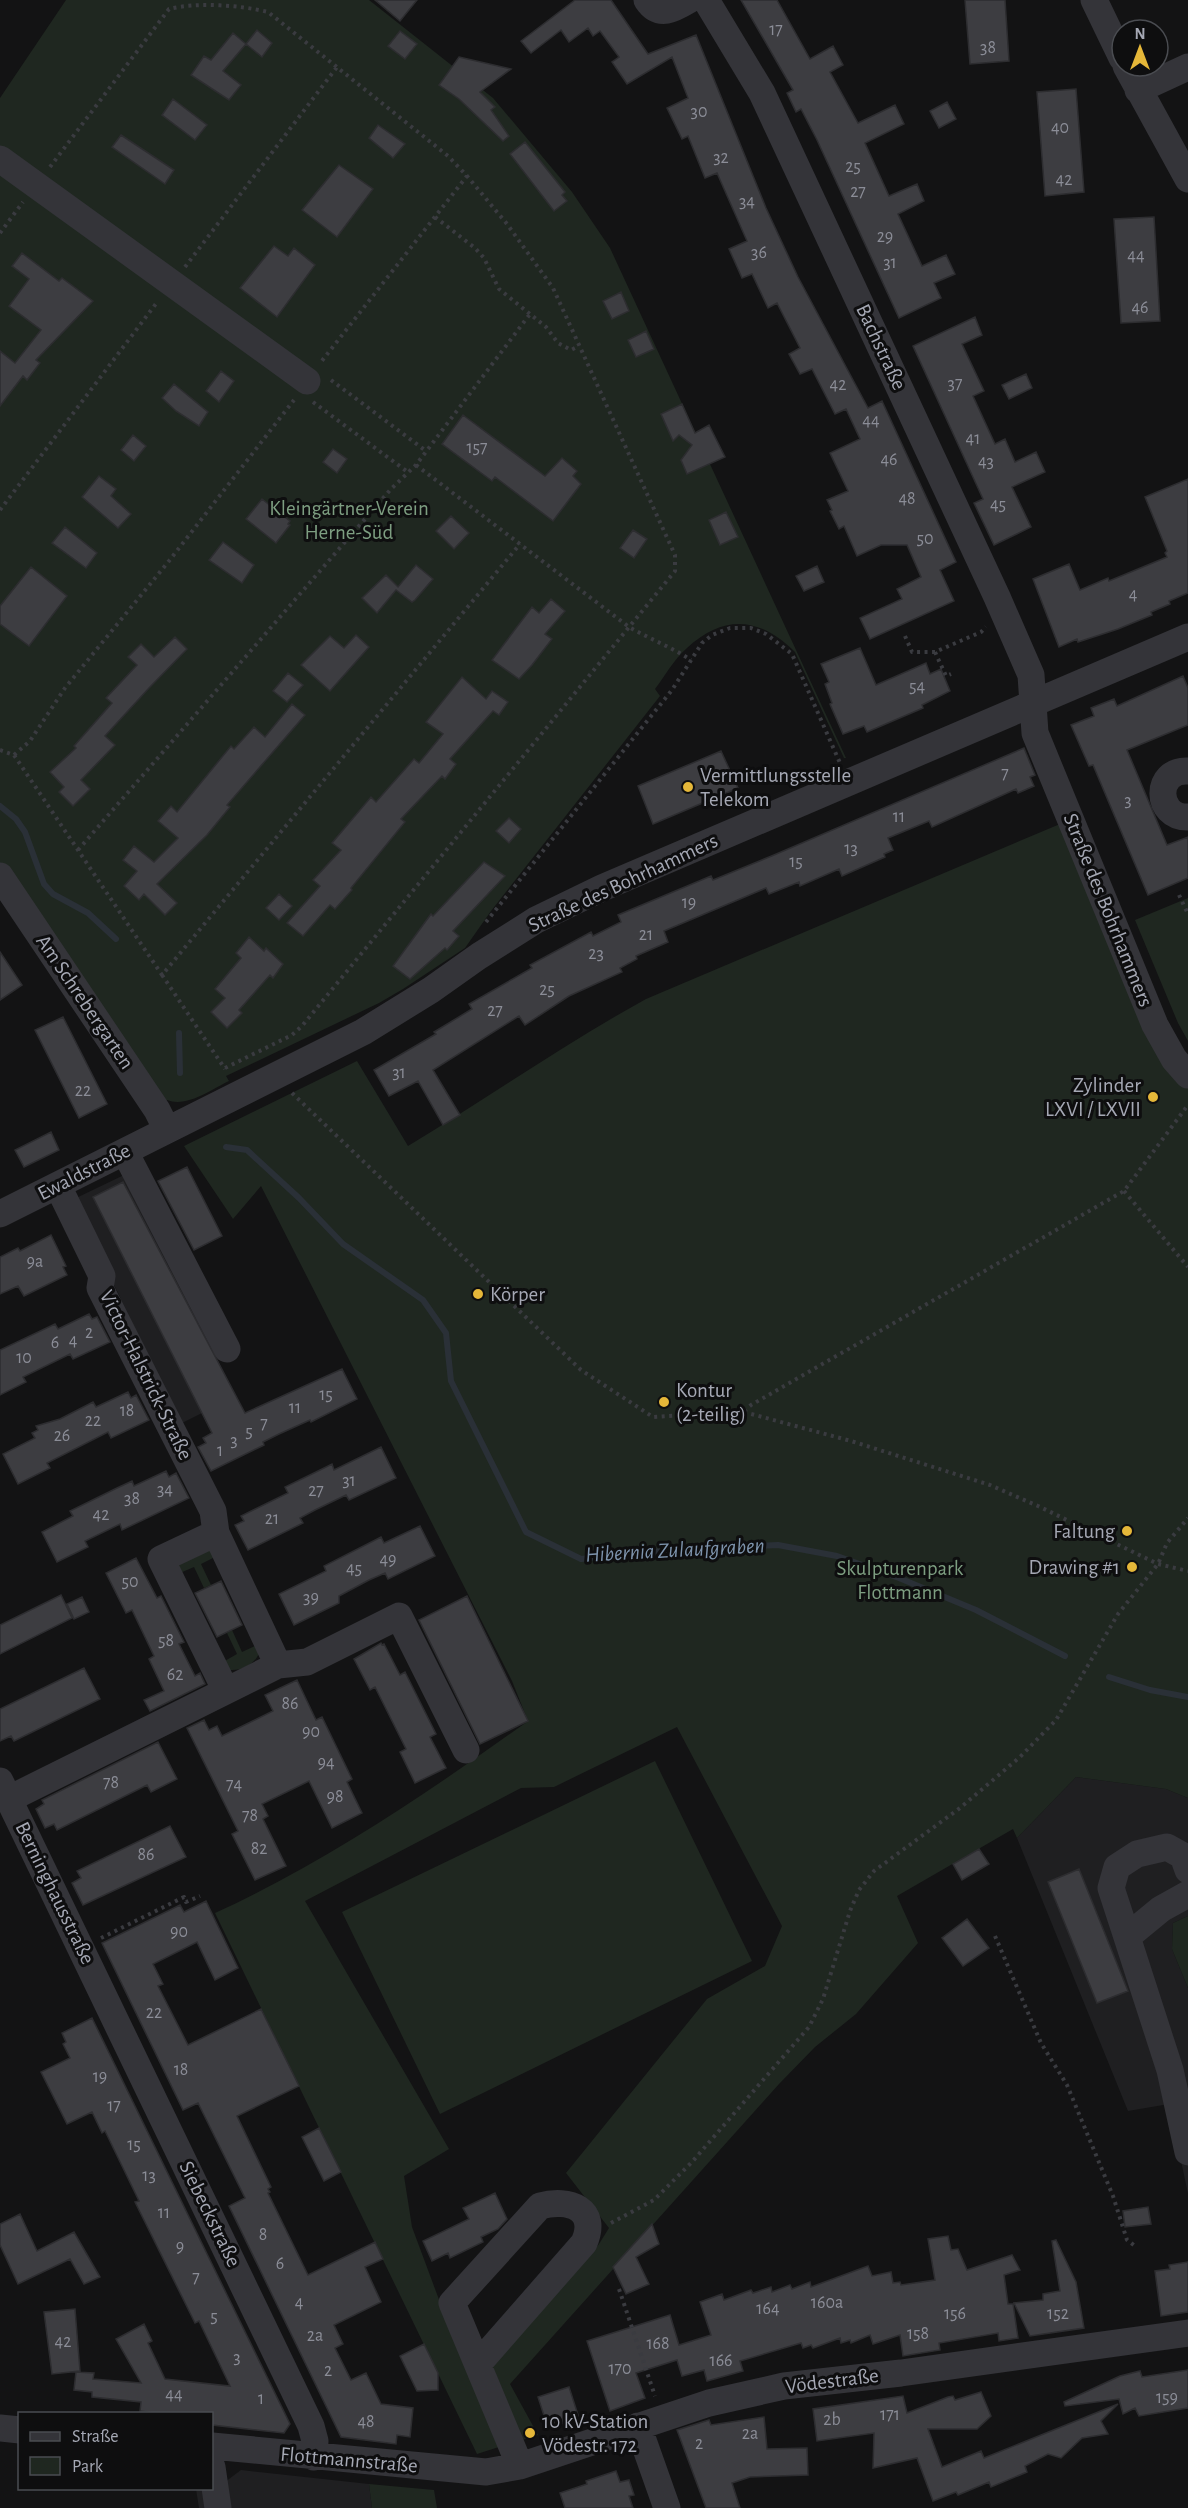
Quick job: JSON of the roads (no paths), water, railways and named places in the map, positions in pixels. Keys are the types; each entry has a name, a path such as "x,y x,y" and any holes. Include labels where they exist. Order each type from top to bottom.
{"street":[{"path":"647,0 652,7 660,11 670,11 689,0"},
{"name":"Bachstraße","path":"706,0 762,93 982,565 1031,675 1033,704"},
{"path":"1094,0 1110,33"},
{"path":"1138,90 1188,67"},
{"path":"1132,78 1188,179"},
{"path":"0,159 310,382"},
{"name":"Straße des Bohrhammers","path":"167,1130 363,1032 536,920 602,888 1188,637"},
{"name":"Straße des Bohrhammers","path":"1033,704 1035,733 1155,1025 1174,1059 1188,1075"},
{"path":"1188,771 1177,772 1170,776 1162,789 1162,796 1168,810 1174,815 1188,817"},
{"name":"Am Schrebergarten","path":"0,876 158,1110 167,1130"},
{"name":"Ewaldstraße","path":"0,1214 167,1130"},
{"path":"125,1152 227,1349"},
{"name":"Victor-Halstrick-Straße","path":"58,1186 102,1276 100,1288 213,1511 216,1533 278,1665"},
{"path":"216,1533 161,1559 226,1691"},
{"path":"4,1790 226,1691 278,1665 307,1662 399,1616 466,1750"},
{"name":"Berninghausstraße","path":"4,1790 94,1974"},
{"path":"1188,1870 1183,1856 1167,1847 1137,1854 1117,1867 1111,1888 1170,2070 1188,2152"},
{"path":"1127,1937 1161,1910 1188,1894"},
{"name":"Siebeckstraße","path":"94,1974 311,2426 315,2441 314,2457"},
{"path":"478,2364 584,2243 589,2233 586,2220 578,2208 568,2202 554,2202 540,2206 452,2303 520,2466"},
{"name":"Vödestraße","path":"486,2472 520,2466 650,2422 747,2393 784,2386 901,2373 1188,2333"},
{"path":"650,2422 667,2508"},
{"path":"0,2428 18,2430"},
{"name":"Flottmannstraße","path":"213,2446 486,2472"},
{"path":"213,2474 218,2508"}],"waterway":[{"name":"Hibernia Zulaufgraben","path":"0,806 16,819 25,832 44,884 53,894 88,913 116,939"},
{"name":"Hibernia Zulaufgraben","path":"179,1033 180,1073"},
{"name":"Hibernia Zulaufgraben","path":"226,1147 247,1150 299,1198 343,1244 423,1300 446,1333 451,1381 526,1532 581,1559 647,1552 778,1545 837,1556 899,1578 976,1610 1065,1656"},
{"name":"Hibernia Zulaufgraben","path":"1109,1677 1150,1690 1188,1697"}],"place":[{"name":"Vermittlungsstelle Telekom","path":"688,787"},
{"name":"Zylinder LXVI / LXVII","path":"1153,1097"},
{"name":"Körper","path":"478,1294"},
{"name":"Kontur (2-teilig)","path":"664,1402"},
{"name":"Faltung","path":"1127,1531"},
{"name":"Drawing #1","path":"1132,1567"},
{"name":"10 kV-Station Vödestr. 172","path":"530,2433"}],"park label":[{"name":"Kleingärtner-Verein Herne-Süd","path":"349,520"},
{"name":"Skulpturenpark Flottmann","path":"900,1580"}]}
